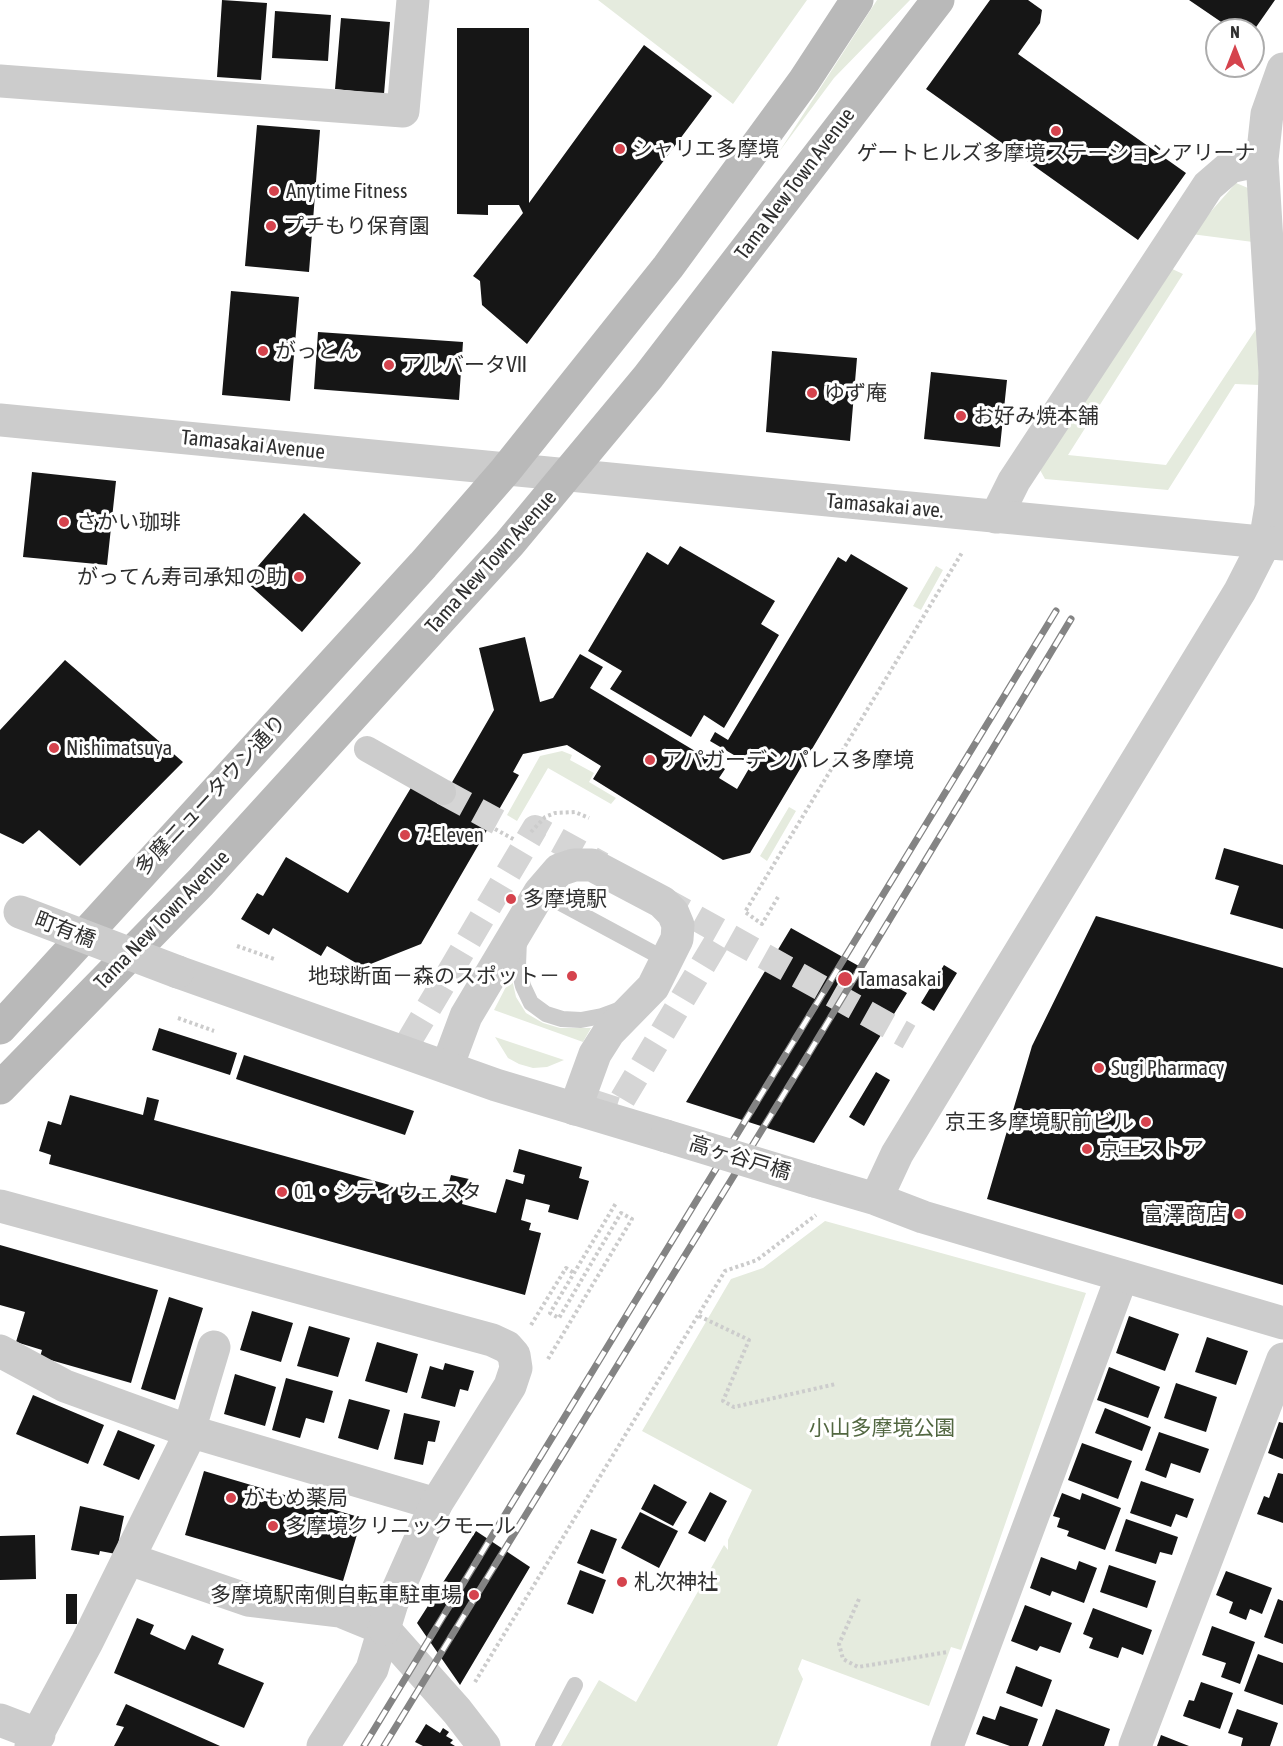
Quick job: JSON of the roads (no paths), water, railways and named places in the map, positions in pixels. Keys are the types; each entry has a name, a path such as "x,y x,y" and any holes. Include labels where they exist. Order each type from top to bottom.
{"main road":[{"path":"505,471 668,267 804,81 857,0"},
{"name":"Tama New Town Avenue","path":"0,1088 208,873 509,544 648,377 938,0"},
{"name":"多摩ニュータウン通り","path":"0,1028 415,573 505,471"}],"street":[{"path":"0,81 403,111 412,0"},
{"path":"876,1198 897,1154 1240,591 1274,543 1271,506 1275,373 1263,160 1267,114 1283,69"},
{"path":"996,517 1014,481 1208,186 1230,167 1263,160"},
{"name":"Tamasakai Avenue","path":"0,420 505,471"},
{"name":"Tamasakai ave.","path":"505,471 1274,543"},
{"path":"367,749 442,792"},
{"path":"447,1067 466,1016 521,920 540,892 559,870 574,865 592,865 662,902 673,914 678,925 677,939 653,987 609,1032 595,1054 575,1109"},
{"name":"町有橋","path":"10,908 175,965 447,1067"},
{"name":"高ヶ谷戸橋","path":"447,1067 575,1109 876,1198 923,1217 1283,1323"},
{"path":"0,1206 492,1340 507,1347 514,1355 516,1368 510,1386 436,1504 392,1603 372,1669 323,1746"},
{"path":"947,1746 1122,1276"},
{"path":"0,1720 35,1740 129,1558 189,1431 214,1347"},
{"path":"0,1351 65,1386 189,1431 436,1504"},
{"path":"1135,1746 1283,1359"},
{"path":"129,1558 248,1600 340,1611 384,1629 457,1711 484,1746"}],"lane":[{"path":"540,892 668,961"},
{"path":"521,920 518,966 523,986 531,1003 546,1014 562,1019 581,1020 602,1016 636,1003"},
{"path":"543,1746 575,1685"}],"tunnel":[{"path":"443,792 498,822"},
{"path":"409,1041 535,828 602,865"},
{"path":"662,899 909,1037"},
{"path":"591,1102 616,1110 722,933"}],"railway":[{"path":"364,1746 1056,611"},
{"path":"384,1746 806,1058 1071,619"}],"place":[{"name":"ゲートヒルズ多摩境ステーションアリーナ","path":"1056,131"},
{"name":"シャリエ多摩境","path":"620,149"},
{"name":"Anytime Fitness","path":"274,191"},
{"name":"プチもり保育園","path":"271,226"},
{"name":"がっとん","path":"263,351"},
{"name":"アルバータⅦ","path":"389,365"},
{"name":"ゆず庵","path":"812,393"},
{"name":"お好み焼本舗","path":"961,416"},
{"name":"さかい珈琲","path":"64,522"},
{"name":"がってん寿司承知の助","path":"299,577"},
{"name":"Nishimatsuya","path":"54,748"},
{"name":"アパガーデンパレス多摩境","path":"650,760"},
{"name":"7-Eleven","path":"405,835"},
{"name":"多摩境駅","path":"511,899"},
{"name":"地球断面－森のスポット－","path":"572,976"},
{"name":"Tamasakai","path":"845,979"},
{"name":"Sugi Pharmacy","path":"1099,1068"},
{"name":"京王多摩境駅前ビル","path":"1146,1122"},
{"name":"京王ストア","path":"1087,1149"},
{"name":"01・シティウェスタ","path":"282,1192"},
{"name":"富澤商店","path":"1239,1214"},
{"name":"かもめ薬局","path":"231,1498"},
{"name":"多摩境クリニックモール","path":"273,1526"},
{"name":"札次神社","path":"622,1582"},
{"name":"多摩境駅南側自転車駐車場","path":"474,1595"}],"park label":[{"name":"小山多摩境公園","path":"882,1428"}]}
